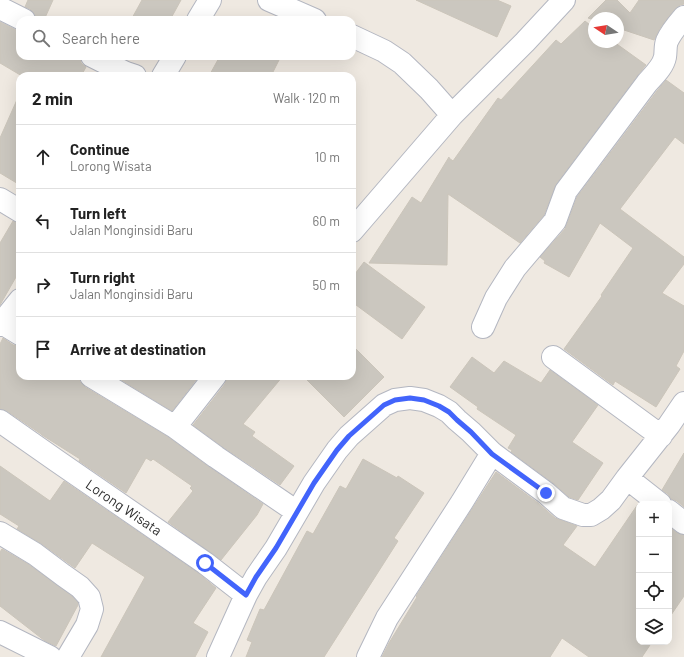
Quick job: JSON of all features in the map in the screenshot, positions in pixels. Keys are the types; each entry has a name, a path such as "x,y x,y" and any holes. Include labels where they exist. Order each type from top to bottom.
{"street":[{"path":"200,16 210,0"},
{"path":"269,0 306,16"},
{"path":"356,226 452,115 525,42 564,0"},
{"path":"0,8 16,16"},
{"path":"483,327 496,298 515,268 555,221 566,191 647,83 660,69 665,57 667,40 684,17"},
{"path":"356,38 384,51 402,63 429,89 452,115"},
{"path":"100,60 124,72"},
{"path":"165,72 172,60"},
{"path":"0,199 16,209"},
{"path":"7,327 16,308"},
{"path":"553,357 661,436"},
{"path":"98,380 175,426 216,457 297,512"},
{"path":"175,426 212,380"},
{"path":"218,657 246,595 256,577 276,548 325,467 349,436 384,405 395,400 410,398 424,400 439,406 449,412 492,454 546,493 563,508 583,515 592,515 611,500 627,478 670,426 684,403"},
{"name":"Lorong Wisata","path":"0,421 57,462 205,563 246,595"},
{"path":"368,657 387,618 492,454"},
{"path":"627,478 656,501"},
{"path":"672,513 684,523"},
{"path":"0,533 35,554 80,587 89,597 92,609 87,625 68,657"},
{"path":"0,632 50,657"}],"building":[{"path":"28,0 53,0 46,16 35,16 30,9 25,7"},
{"path":"142,0 181,0 172,16 133,16"},
{"path":"416,0 497,0 511,6 497,37"},
{"path":"606,0 617,0 630,13 639,0 684,0 684,4 675,9 660,28 654,40 624,30 624,12 594,12"},
{"path":"585,21 588,23 588,48 622,48 646,65 556,184 544,215 520,243 448,194 447,265 369,263 412,197 421,203 449,157 453,161 498,98 501,100 556,40 561,44"},
{"path":"0,22 16,30 16,60 81,60 81,63 86,67 83,72 16,72 0,63"},
{"path":"218,60 279,60 273,72 211,72"},
{"path":"666,80 684,93 684,144 675,137 620,209 684,257 684,264 662,293 684,306 684,351 676,366 680,369 656,407 615,381 613,385 564,349 602,296 601,295 633,248 600,223 569,277 544,263 545,261 540,257 565,229 577,197"},
{"path":"16,102 16,183 0,173 0,138"},
{"path":"13,221 16,222 16,277 0,305 0,243"},
{"path":"364,262 425,307 402,339 356,305 356,273"},
{"path":"3,338 16,345 16,380 80,380 85,387 168,437 263,504 257,515 221,560 168,522 193,491 190,488 192,486 153,459 151,461 146,458 126,493 79,461 80,459 7,411 0,409 0,344"},
{"path":"356,349 384,377 344,417 307,380 356,380"},
{"path":"472,357 494,373 504,361 541,383 550,370 598,405 572,442 603,463 578,500 569,497 553,483 511,452 512,450 508,448 516,435 477,409 478,407 450,387"},
{"path":"122,380 196,380 172,411"},
{"path":"226,380 280,380 243,424 255,432 252,436 294,466 280,485 193,425 225,384"},
{"path":"684,453 684,507 677,501 671,499 668,494 662,490"},
{"path":"363,459 397,478 398,476 424,493 394,538 398,541 324,657 246,657 252,642 247,640 260,609 264,610 307,531 313,534 340,486 346,489"},
{"path":"0,466 50,501 64,481 198,573 216,588 193,623 208,632 195,657 101,657 145,577 92,543 75,568 42,544 17,529 19,526 0,514"},
{"path":"496,472 538,503 555,518 577,526 563,545 595,567 636,507 636,645 650,645 642,657 589,657 562,638 550,657 382,657 417,597 416,596"},
{"path":"672,529 677,533 684,535 684,596 672,614"},
{"path":"2,549 28,564 72,596 78,603 56,646 45,641 0,606 0,552"}],"route":[{"path":"205,563 246,595 256,577 276,548 314,483 337,450 349,436 384,405 395,400 410,398 424,400 449,412 492,454 546,493"}]}
